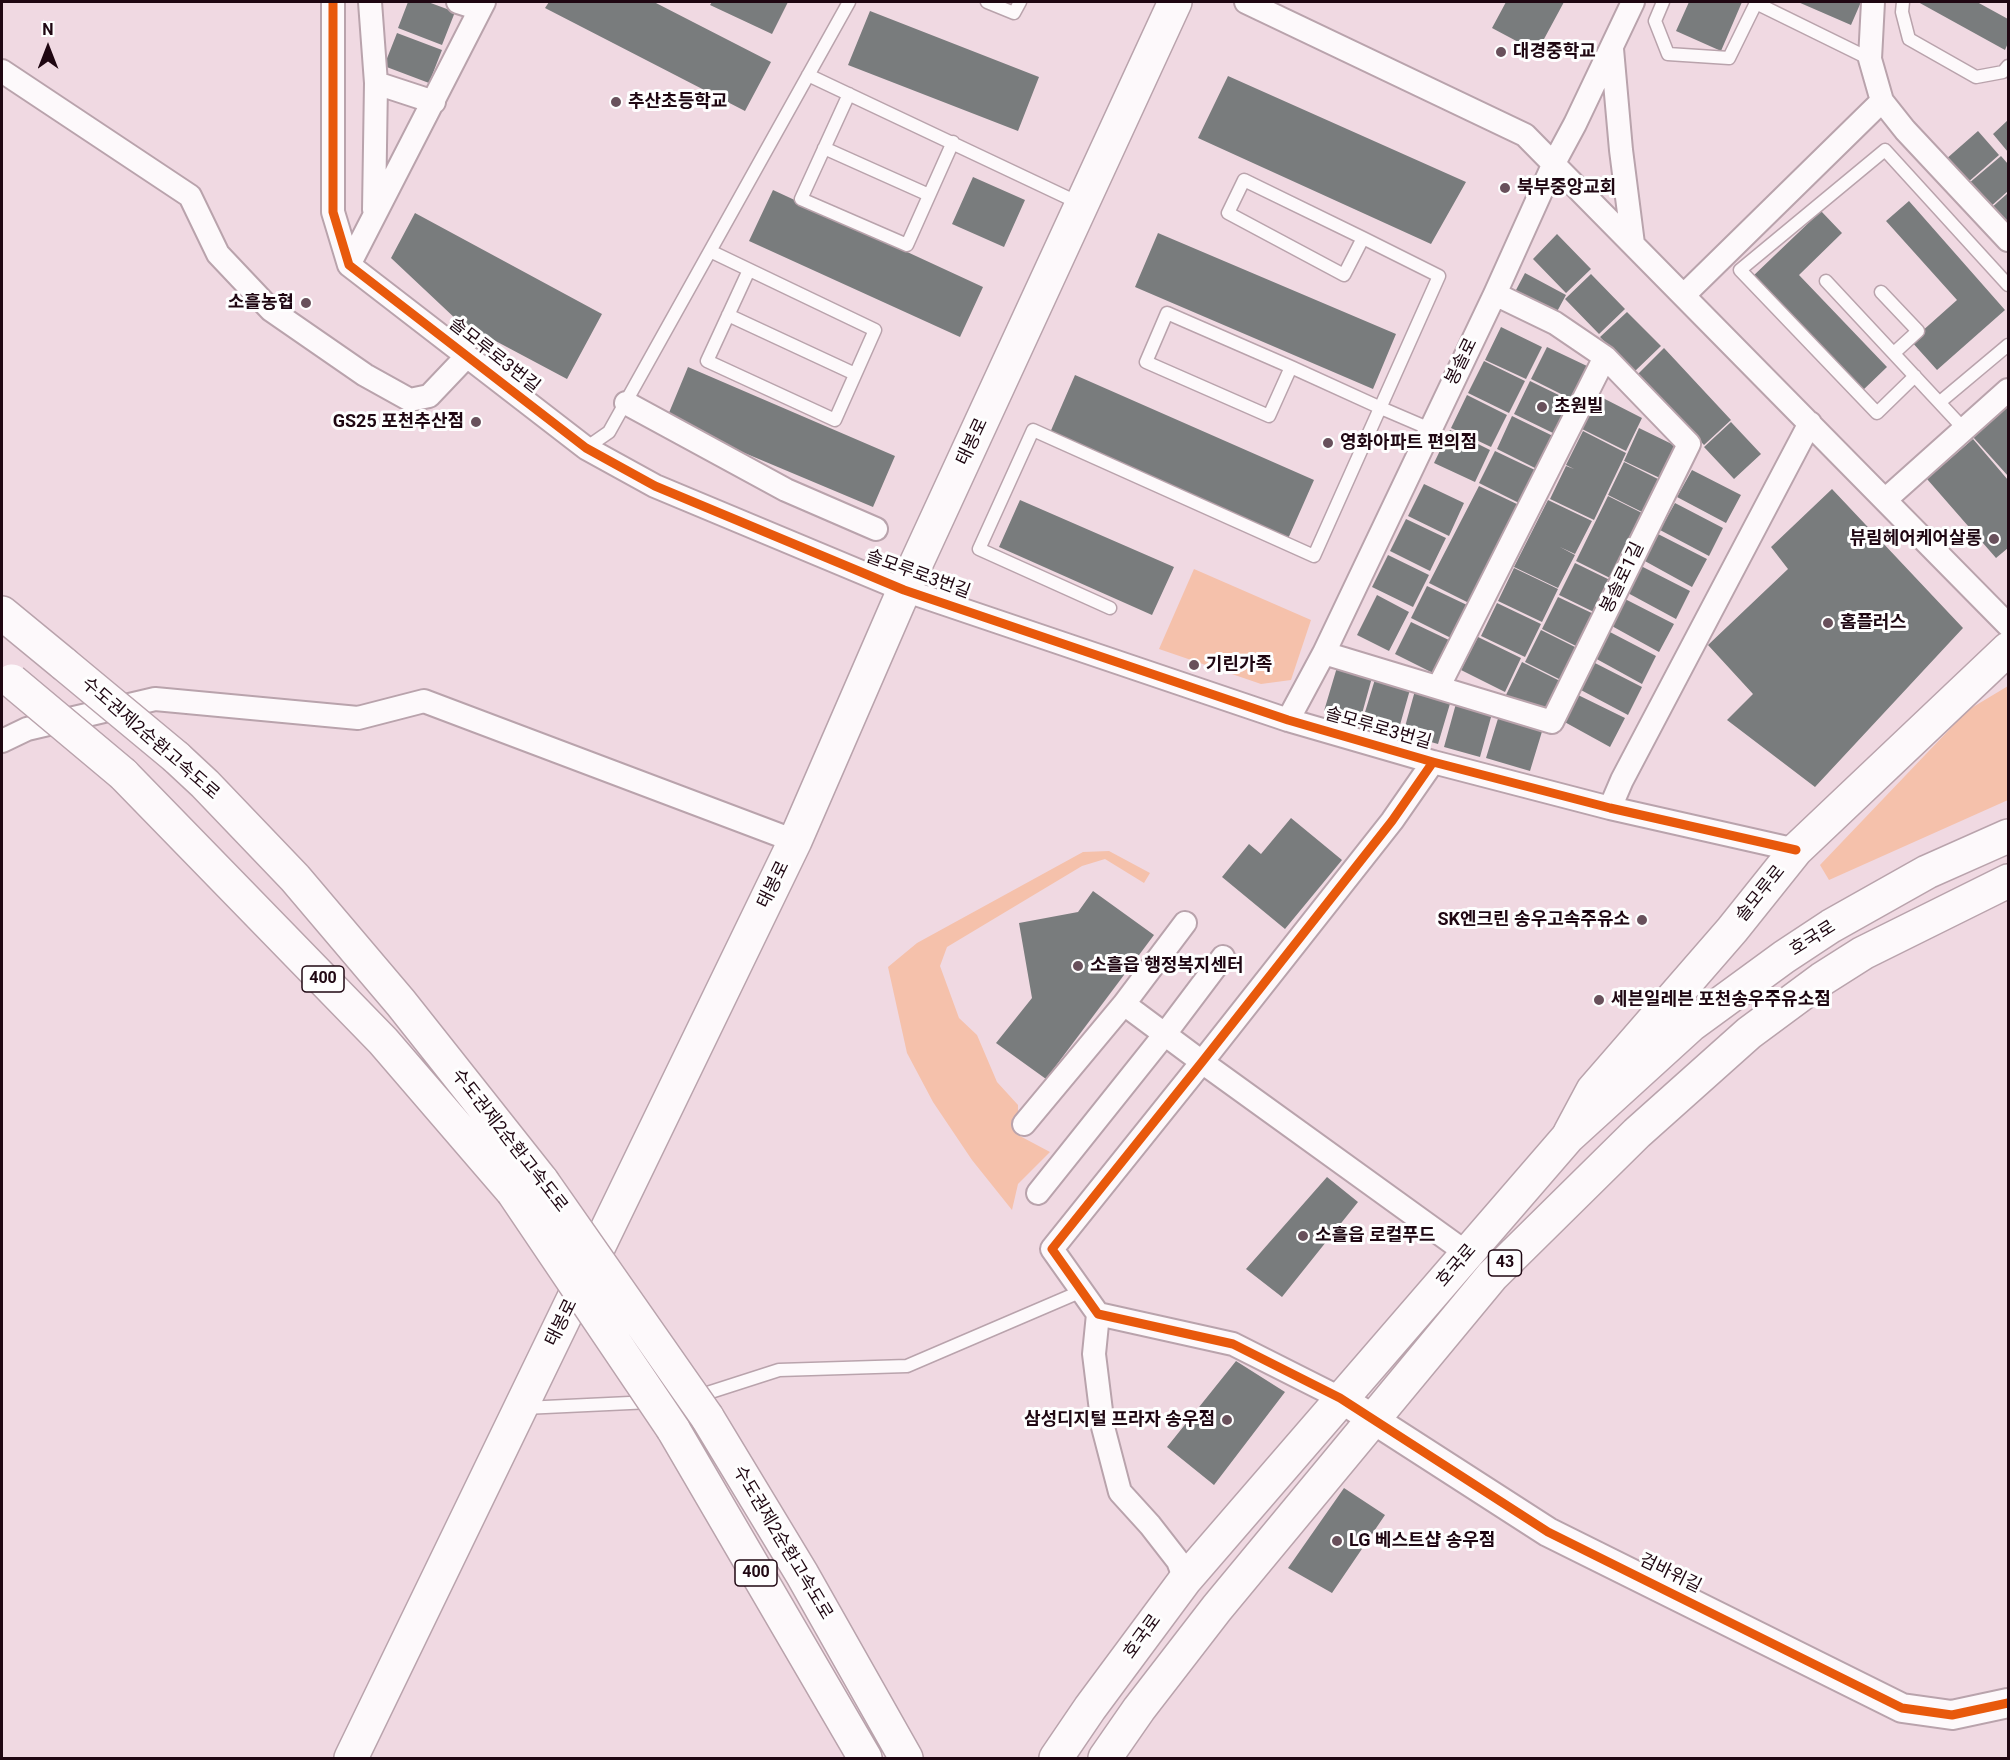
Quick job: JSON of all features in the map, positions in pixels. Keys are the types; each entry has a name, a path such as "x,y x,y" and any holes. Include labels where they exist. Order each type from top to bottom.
{"main road":[{"name":"태봉로","path":"351,1758 795,841 904,590 1175,2"},
{"name":"수도권제2순환고속도로","path":"2,613 176,757 205,784 295,878 401,1003 683,1412 802,1574 906,1758"},
{"name":"솔모루로","path":"1568,1137 1593,1090 1732,930 1796,850 2008,649"},
{"name":"수도권제2순환고속도로","path":"7,677 123,774 527,1186"},
{"name":"호국로","path":"1056,1758 1090,1708 1185,1580 1568,1137 1691,1025 1784,957 1831,926 1927,872 2006,843"},
{"name":"호국로","path":"1105,1758 1139,1709 1217,1608 1492,1276 1637,1133 1749,1033 1822,979 1863,953 2008,881"},
{"name":"수도권제2순환고속도로","path":"683,1412 770,1597 865,1758"}],"street":[{"path":"333,2 333,212 349,265"},
{"path":"370,2 376,83 374,215"},
{"path":"349,265 482,5 458,2"},
{"path":"1246,2 1526,135 2008,625"},
{"name":"봉솔로","path":"1288,720 1324,653 1495,294 1554,163 1633,2"},
{"path":"1873,2 1870,59 1882,101 1905,130 2008,240"},
{"path":"1612,47 1621,150 1634,244"},
{"path":"2,71 190,196 218,254 271,310 365,375 410,400 429,396 466,356"},
{"path":"376,83 434,102"},
{"path":"1684,295 1882,101"},
{"name":"솔모루로3번길","path":"349,265 586,448 655,486 904,590 1288,720 1433,762 1611,808 1796,850"},
{"name":"봉솔로1길","path":"1324,653 1552,722 1689,444 1605,357 1555,322 1495,294"},
{"path":"1438,686 1605,357"},
{"path":"1885,500 2008,390"},
{"path":"626,403 786,490 876,529"},
{"path":"1611,808 1622,780 1810,423"},
{"path":"2,741 27,729 155,699 358,718 424,701 795,841"},
{"path":"1185,1580 1178,1561 1120,1492 1103,1427 1094,1353 1098,1314 1052,1249 1392,820 1433,762"},
{"path":"1024,1124 1124,1004 1185,923"},
{"path":"1038,1192 1165,1034 1223,957"},
{"path":"1124,1004 1468,1254"},
{"path":"1098,1314 1233,1344 1340,1398"},
{"name":"검바위길","path":"1340,1398 1548,1532 1902,1708 1952,1715 2008,1703"}],"lane":[{"path":"586,448 609,432 849,2"},
{"path":"987,2 1014,14 1020,2"},
{"path":"1663,2 1654,21 1668,54 1729,58 1756,3 1870,59"},
{"path":"1903,2 1902,12 1909,39 1976,77 2002,72 2008,66"},
{"path":"808,75 1082,204"},
{"path":"849,94 801,199 907,245 952,142"},
{"path":"824,148 929,195"},
{"path":"1915,376 1877,413 1740,270 1885,150 2008,285"},
{"path":"1110,608 979,549 1033,430 1314,556 1439,276 1363,238 1244,180 1228,213 1344,275 1363,238"},
{"path":"710,251 875,330 835,420 707,361 749,270"},
{"path":"1826,281 1964,429"},
{"path":"1881,292 1918,331 1894,353"},
{"path":"1291,367 1269,416 1146,362 1167,313 1291,367 1430,429"},
{"path":"728,315 855,374"},
{"path":"1940,402 2008,345"},
{"path":"521,1409 683,1412 779,1370 908,1366 1082,1291"}],"shaded area":[{"path":"1194,569 1311,620 1291,680 1261,684 1159,649"},
{"path":"2008,686 2008,800 1829,880 1820,865 1968,710"},
{"path":"1109,851 1150,873 1144,883 1105,859 1082,866 947,947 940,966 959,1018 977,1035 997,1082 1018,1105 1018,1135 1050,1152 1018,1184 1012,1210 972,1160 933,1102 907,1053 888,967 917,943 1083,852"}],"building":[{"path":"408,2 428,2 455,12 442,45 398,28"},
{"name":"추산초등학교","path":"549,2 654,2 771,62 745,111 545,8"},
{"path":"712,2 788,2 772,34 710,5"},
{"path":"1506,2 1564,2 1537,52 1492,28"},
{"path":"1689,2 1742,2 1721,51 1676,31"},
{"path":"1798,2 1861,2 1851,25"},
{"path":"1918,2 1977,2 2008,19 2008,43 2005,50"},
{"path":"870,11 1039,77 1018,131 848,65"},
{"path":"397,33 442,50 429,83 384,66"},
{"path":"1228,76 1466,182 1431,244 1198,138"},
{"path":"2008,120 2008,152 1993,134"},
{"path":"1978,131 1999,155 1966,184 1945,160"},
{"path":"2001,156 2008,164 2008,191 1989,208 1968,184"},
{"path":"973,177 1025,200 1004,247 952,224"},
{"path":"773,190 983,287 960,337 749,241"},
{"path":"2008,193 2008,230 1990,209"},
{"path":"1909,201 2005,310 1937,370 1911,341 1957,300 1886,221"},
{"path":"1821,211 1842,233 1799,275 1887,367 1861,392 1751,278"},
{"path":"415,213 602,314 567,379 458,321 391,258"},
{"path":"1158,233 1396,334 1373,389 1135,287"},
{"path":"1557,234 1591,269 1566,293 1533,259"},
{"path":"1525,273 1566,295 1553,319 1521,302 1516,290"},
{"path":"1591,274 1625,309 1599,334 1565,299"},
{"path":"1627,312 1661,346 1634,372 1600,337"},
{"path":"1501,327 1542,347 1526,379 1485,360"},
{"path":"1547,347 1587,366 1571,399 1531,379"},
{"path":"1664,348 1731,420 1704,445 1638,374"},
{"path":"1484,361 1525,381 1509,413 1468,393"},
{"path":"688,367 895,456 873,507 666,420"},
{"path":"1075,375 1314,480 1287,541 1049,435"},
{"name":"초원빌","path":"1530,381 1571,401 1555,434 1514,414"},
{"path":"1467,395 1507,415 1491,447 1451,428"},
{"path":"1599,396 1642,418 1626,451 1582,429"},
{"path":"2008,404 2008,476 1973,437"},
{"path":"1512,416 1553,436 1537,469 1497,449"},
{"path":"1731,422 1761,454 1734,479 1704,447"},
{"path":"1639,428 1680,448 1664,480 1624,461"},
{"path":"1450,430 1490,450 1475,482 1434,463"},
{"path":"1583,431 1626,453 1594,520 1550,499 1566,466 1574,469 1566,465"},
{"path":"1973,439 2008,480 2008,548 1996,558 1927,479"},
{"path":"1495,451 1535,470 1519,503 1479,483"},
{"path":"1624,462 1664,482 1648,515 1608,495"},
{"path":"1692,470 1741,495 1726,523 1677,497"},
{"path":"1424,484 1464,503 1449,536 1408,516"},
{"path":"1479,486 1519,505 1469,603 1429,583"},
{"path":"1832,489 1963,628 1815,787 1727,720 1753,694 1708,645 1788,569 1771,547"},
{"path":"1608,496 1648,516 1616,581 1576,561"},
{"path":"1020,500 1174,567 1152,615 999,547"},
{"path":"1548,500 1592,521 1575,554 1560,547 1575,555 1558,588 1514,567"},
{"path":"1675,503 1723,528 1709,556 1660,530"},
{"path":"1406,519 1446,538 1430,571 1390,551"},
{"path":"1658,534 1707,559 1692,587 1643,560"},
{"path":"1388,555 1429,575 1413,607 1372,587"},
{"path":"1575,563 1616,583 1600,615 1559,595"},
{"path":"1641,566 1690,591 1676,619 1626,592"},
{"path":"1514,568 1558,589 1542,622 1498,601"},
{"path":"1427,586 1467,605 1451,638 1411,618"},
{"path":"1377,595 1409,612 1389,651 1357,635"},
{"path":"1558,597 1598,616 1582,649 1542,629"},
{"path":"1625,599 1674,624 1659,652 1610,625"},
{"path":"1497,603 1541,624 1525,657 1481,636"},
{"path":"1411,622 1451,641 1435,674 1395,654"},
{"path":"1541,630 1581,650 1565,682 1525,662"},
{"path":"1608,631 1656,656 1642,684 1593,657"},
{"path":"1478,637 1521,658 1505,692 1461,670"},
{"path":"1522,662 1562,682 1546,714 1506,695"},
{"path":"1593,662 1642,687 1628,715 1579,689"},
{"path":"1338,664 1373,674 1360,721 1324,711"},
{"path":"1376,676 1411,686 1398,732 1362,722"},
{"path":"1416,687 1452,697 1438,744 1403,734"},
{"path":"1576,694 1625,718 1610,747 1561,720"},
{"path":"1457,700 1493,710 1480,757 1444,747"},
{"path":"1500,712 1544,725 1530,771 1486,758"},
{"path":"1291,818 1342,860 1285,929 1222,877 1249,844 1261,854"},
{"name":"소흘읍 행정복지센터","path":"1093,891 1154,935 1046,1079 996,1043 1032,998 1019,923 1078,912"},
{"name":"소흘읍 로컬푸드","path":"1327,1177 1358,1202 1282,1297 1246,1269"},
{"name":"삼성디지털 프라자 송우점","path":"1236,1361 1285,1392 1214,1485 1167,1447"},
{"name":"LG 베스트샵 송우점","path":"1344,1488 1385,1515 1332,1593 1288,1568"}],"cycle path":[{"path":"333,2 333,212 349,265 586,448 655,486 904,590 1288,720 1433,762 1610,808 1796,850"},
{"path":"1433,762 1392,821 1052,1249 1098,1314 1233,1344 1340,1398 1548,1532 1902,1708 1952,1715 2008,1703"}],"place":[{"name":"대경중학교","path":"1501,52"},
{"name":"추산초등학교","path":"616,102"},
{"name":"북부중앙교회","path":"1505,188"},
{"name":"소흘농협","path":"306,303"},
{"name":"초원빌","path":"1542,407"},
{"name":"GS25 포천추산점","path":"476,422"},
{"name":"영화아파트 편의점","path":"1328,443"},
{"name":"뷰림헤어케어살롱","path":"1994,539"},
{"name":"홈플러스","path":"1828,623"},
{"name":"기린가족","path":"1194,665"},
{"name":"SK엔크린 송우고속주유소","path":"1642,920"},
{"name":"소흘읍 행정복지센터","path":"1078,966"},
{"name":"세븐일레븐 포천송우주유소점","path":"1599,1000"},
{"name":"소흘읍 로컬푸드","path":"1303,1236"},
{"name":"삼성디지털 프라자 송우점","path":"1227,1420"},
{"name":"LG 베스트샵 송우점","path":"1337,1541"}]}
